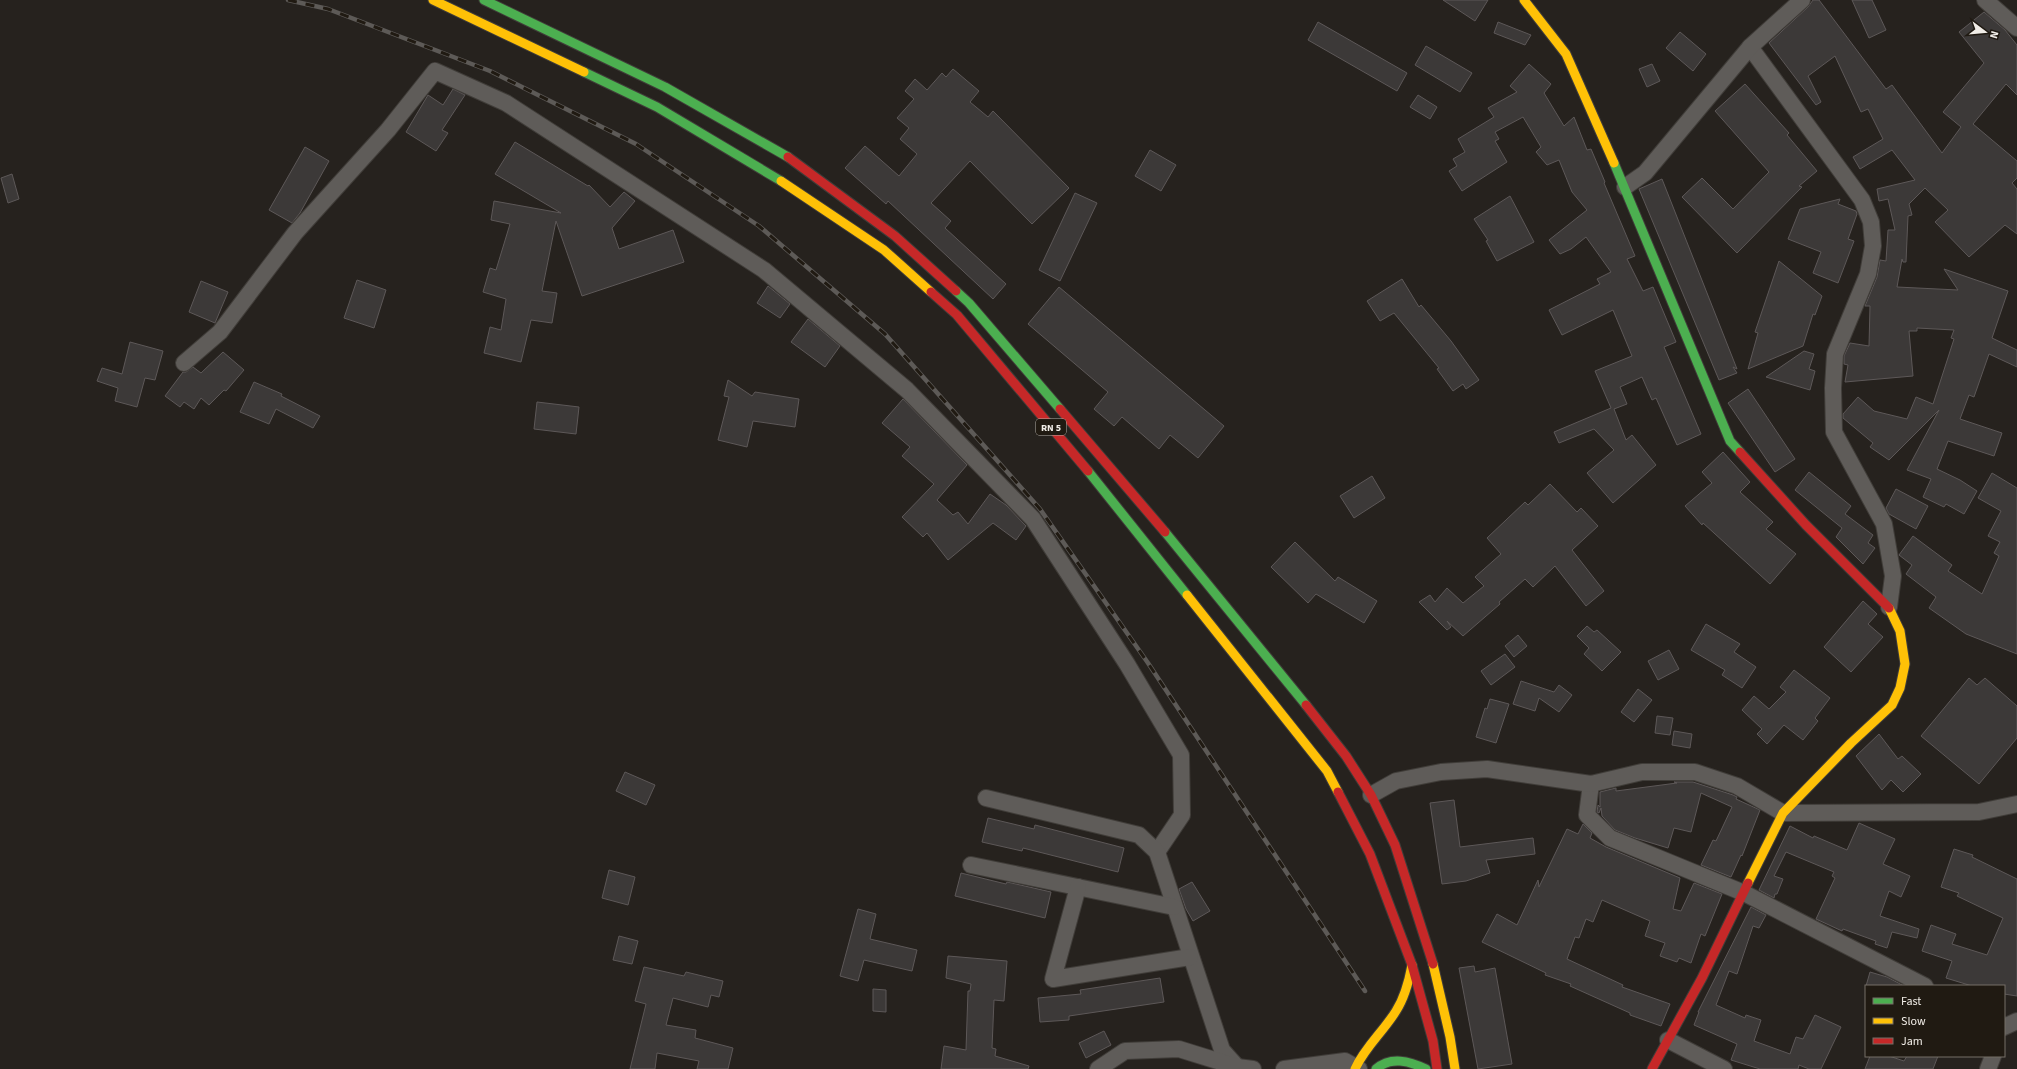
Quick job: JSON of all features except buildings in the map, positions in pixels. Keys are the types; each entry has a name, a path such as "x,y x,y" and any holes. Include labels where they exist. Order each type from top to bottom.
{"main road":[{"name":"RN 5","path":"433,0 657,107 786,183 884,250 957,315 1088,470 1326,771 1370,854 1412,965 1433,1041 1437,1069"},
{"name":"RN 5","path":"484,0 665,87 790,158 895,236 969,303 1105,460 1254,640 1346,756 1371,795 1395,845 1430,951 1450,1037 1455,1069"},
{"path":"1524,0 1566,54 1625,187 1730,440 1806,525 1889,607 1900,631 1905,664 1900,688 1892,705 1851,743 1784,813 1702,978 1652,1069"},
{"path":"1356,1068 1370,1043 1395,1012 1406,991 1412,965"},
{"path":"1376,1069 1384,1063 1394,1061 1407,1061 1426,1069"}],"street":[{"path":"1625,187 1645,173 1750,47 1802,0"},
{"path":"1985,0 2017,28"},
{"path":"1750,47 1862,200 1871,222 1873,246 1868,274 1835,354 1833,388 1834,432 1884,524 1893,576 1889,607"},
{"path":"184,363 220,332 295,233 388,130 435,71 506,103 764,270 907,390 1034,519 1127,664 1181,755 1182,815 1157,852"},
{"path":"1371,795 1396,781 1441,772 1487,769 1591,784 1642,772 1696,772 1737,786 1784,813 1979,812 2017,804"},
{"path":"1591,784 1587,815 1610,838 1744,893 1923,985"},
{"path":"986,798 1139,835 1157,852 1190,957 1222,1050 1243,1068"},
{"path":"971,865 1174,907"},
{"path":"1078,887 1053,979 1190,957"},
{"path":"2005,1026 2017,1021"},
{"path":"1668,1040 1724,1069"},
{"path":"1098,1069 1125,1051 1179,1049 1243,1068"},
{"path":"1988,1069 1993,1057"},
{"path":"1284,1069 1345,1061 1356,1068"}],"railway":[{"path":"288,0 328,9 490,71 636,144 759,226 885,334 1040,509 1148,663 1365,991"}],"traffic: fast":[{"path":"484,0 665,87 788,157"},
{"path":"584,72 657,107 781,181"},
{"path":"1614,163 1730,441 1740,452"},
{"path":"956,291 969,303 1060,409"},
{"path":"1088,471 1187,595"},
{"path":"1165,532 1306,705"},
{"path":"1376,1069 1388,1062 1394,1061 1407,1062 1426,1069"}],"traffic: slow":[{"path":"433,0 584,72"},
{"path":"1524,0 1566,54 1614,163"},
{"path":"781,181 884,250 931,292"},
{"path":"1187,595 1327,771 1338,792"},
{"path":"1748,883 1783,813 1851,743 1892,705 1900,688 1905,664 1900,631 1889,608"},
{"path":"1433,964 1450,1037 1455,1069"},
{"path":"1355,1069 1359,1061 1399,1006 1410,977 1412,965"}],"traffic: jam":[{"path":"788,157 895,236 956,291"},
{"path":"931,292 957,315 1088,471"},
{"path":"1060,409 1165,532"},
{"path":"1740,452 1806,525 1889,608"},
{"path":"1306,705 1346,756 1371,795 1395,845 1433,964"},
{"path":"1338,792 1370,854 1412,965 1433,1041 1437,1069"},
{"path":"1652,1069 1702,978 1748,883"}]}
